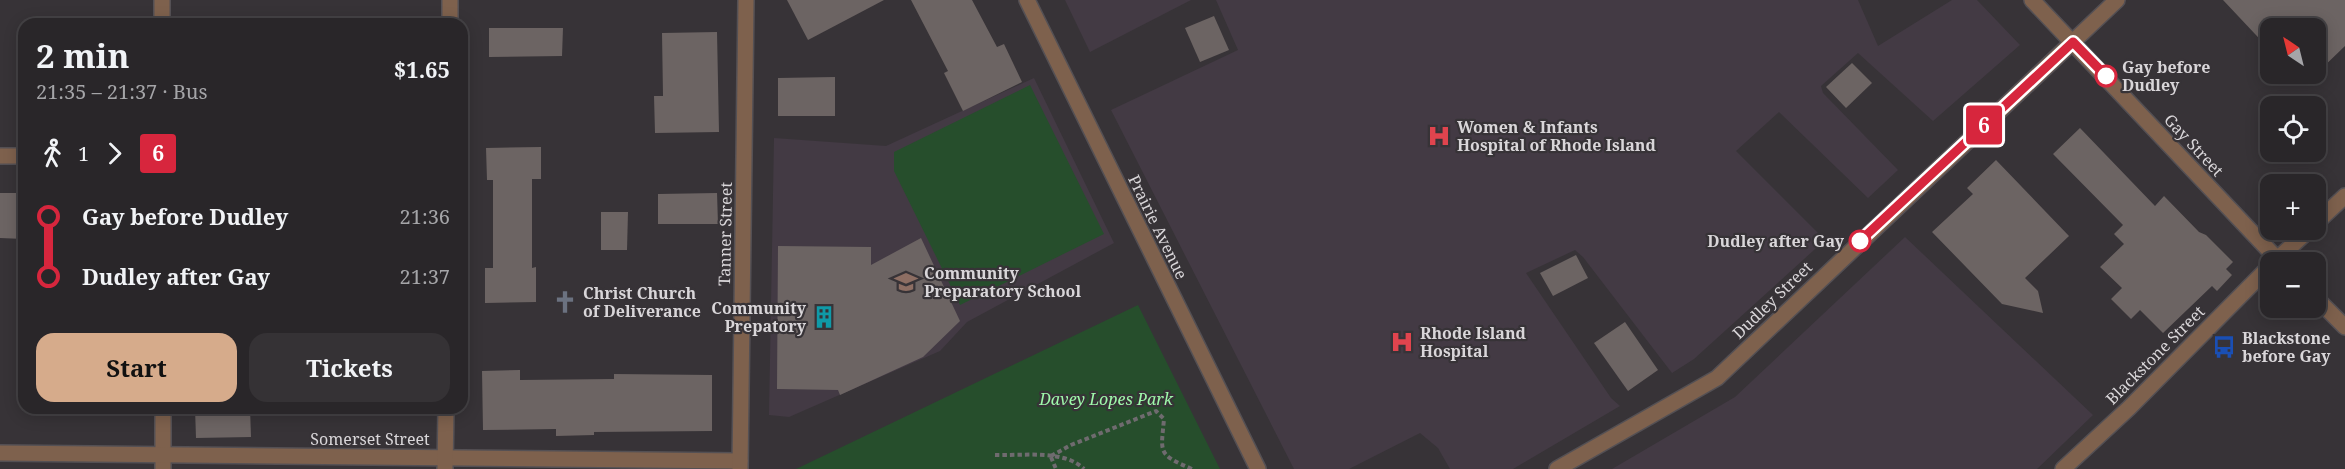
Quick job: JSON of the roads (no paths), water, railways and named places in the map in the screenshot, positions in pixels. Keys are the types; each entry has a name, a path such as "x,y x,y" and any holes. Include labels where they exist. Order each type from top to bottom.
{"street":[{"path":"162,0 162,18"},
{"path":"450,0 450,18"},
{"name":"Tanner Street","path":"740,465 746,0"},
{"name":"Prairie Avenue","path":"1028,0 1258,469"},
{"name":"Gay Street","path":"2032,0 2266,252"},
{"name":"Dudley Street","path":"1557,469 1717,378 2117,0"},
{"path":"0,156 18,156"},
{"path":"2326,214 2345,196"},
{"name":"Blackstone Street","path":"2286,252 2298,240"},
{"name":"Blackstone Street","path":"2063,469 2129,408 2260,277"},
{"path":"2326,308 2345,327"},
{"path":"163,414 163,463"},
{"path":"445,463 446,414"},
{"name":"Somerset Street","path":"0,453 163,463 740,465"}],"place":[{"name":"Gay before Dudley","path":"2106,76"},
{"name":"Women & Infants Hospital of Rhode Island","path":"1439,136"},
{"name":"Dudley after Gay","path":"1860,241"},
{"name":"Community Preparatory School","path":"906,282"},
{"name":"Christ Church of Deliverance","path":"565,302"},
{"name":"Community Prepatory","path":"824,317"},
{"name":"Rhode Island Hospital","path":"1402,342"},
{"name":"Blackstone before Gay","path":"2224,347"}],"park label":[{"name":"Davey Lopes Park","path":"1106,399"}]}
